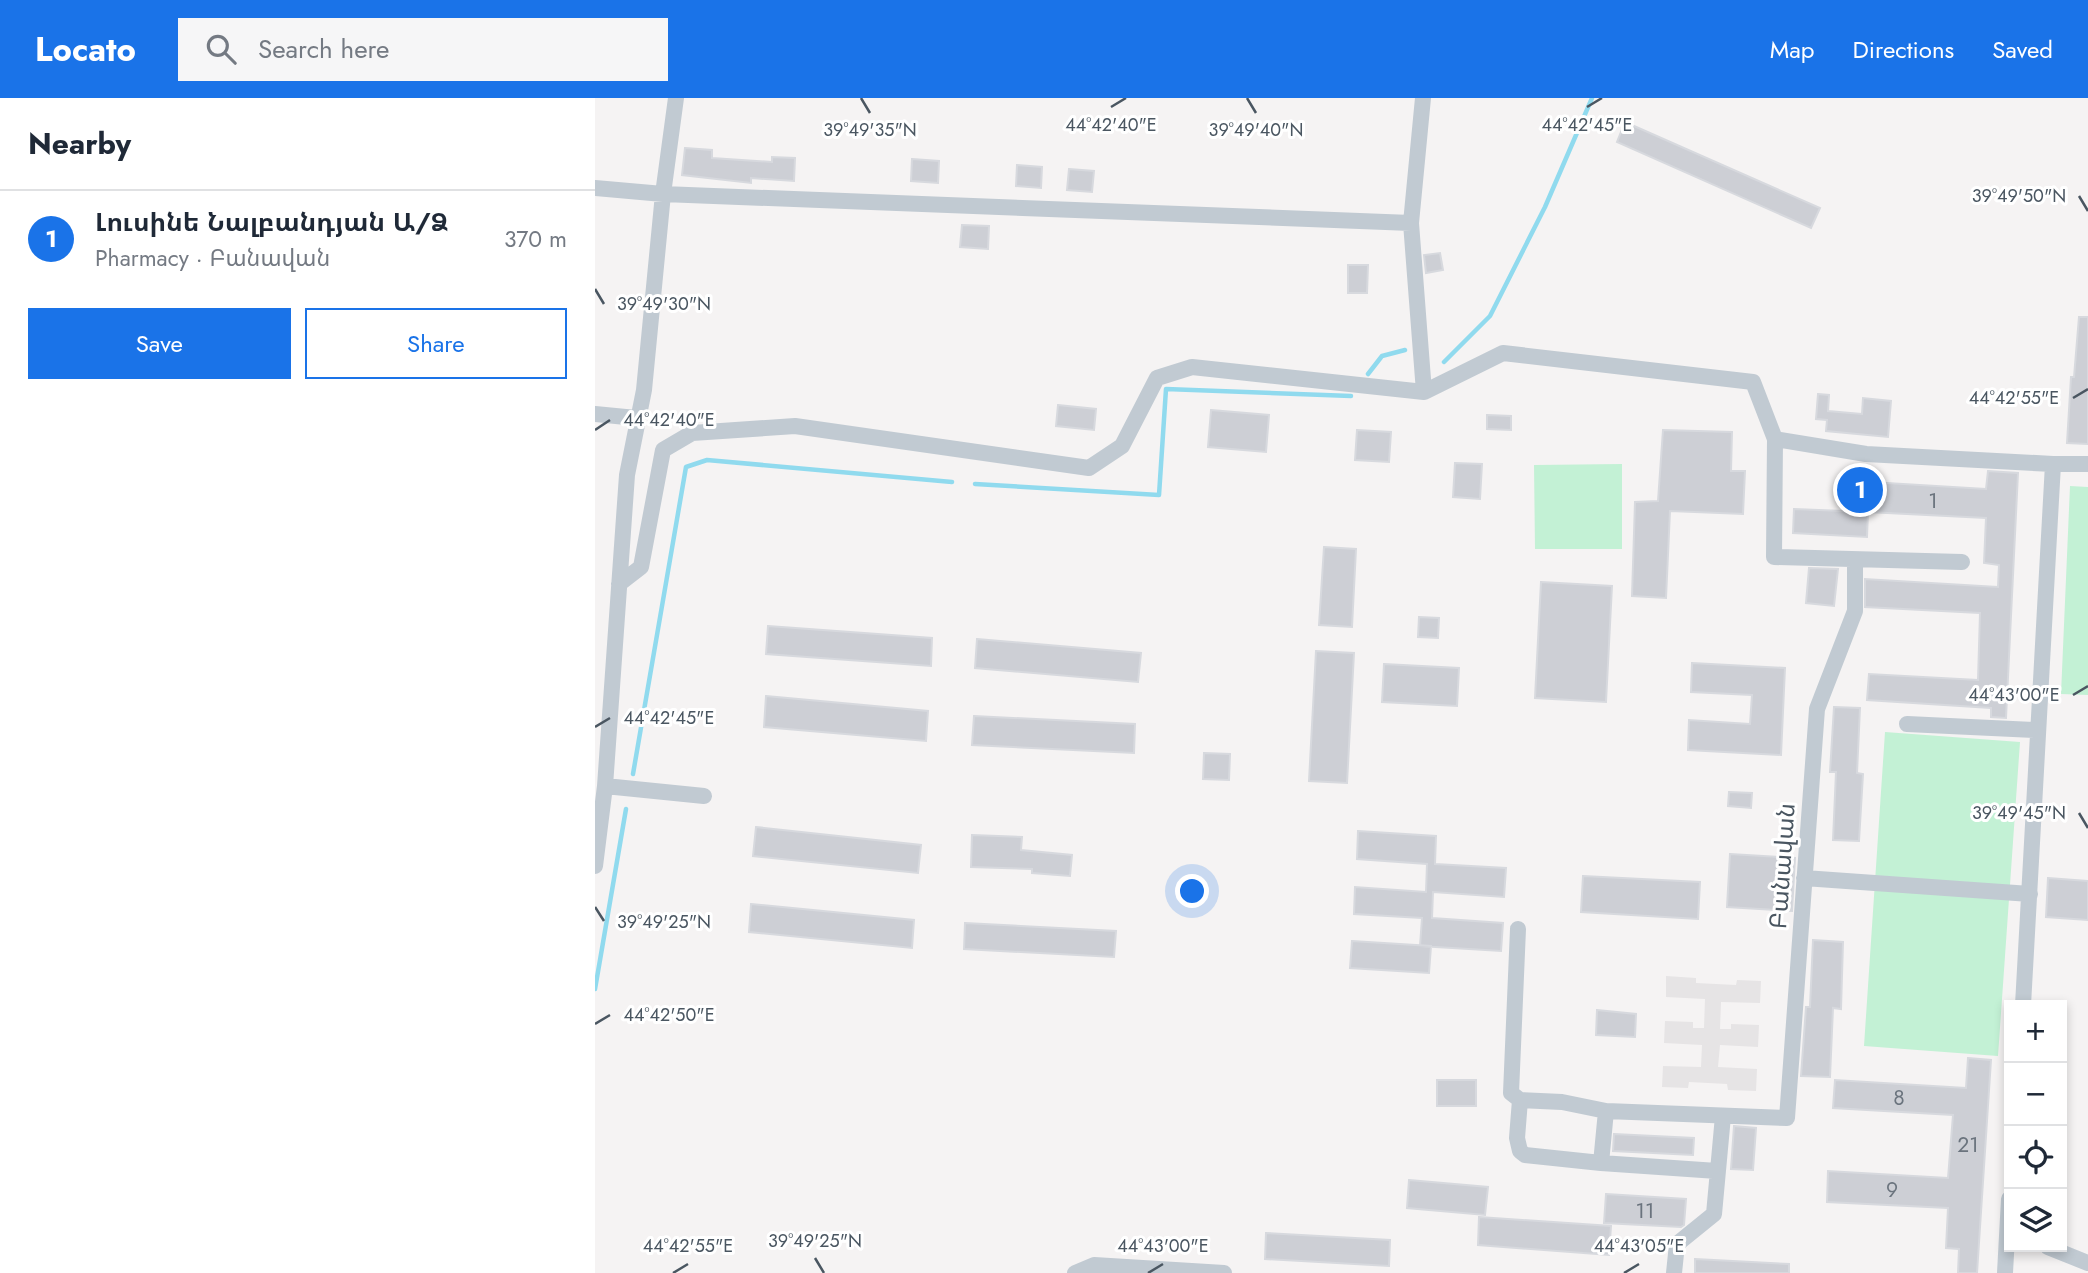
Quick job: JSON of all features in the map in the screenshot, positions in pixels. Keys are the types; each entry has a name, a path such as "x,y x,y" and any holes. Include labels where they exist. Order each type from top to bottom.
{"street":[{"path":"595,866 605,786 627,475 636,418 644,390 663,194 676,98"},
{"path":"1423,98 1411,223 1424,392"},
{"path":"595,188 663,194 1411,223"},
{"path":"619,584 641,567 663,450 692,433 795,426 1089,468 1122,446 1157,378 1192,366 1424,392 1503,353 1753,382 1775,439 1774,557 1962,562"},
{"path":"595,414 636,418"},
{"path":"1775,439 1866,454 2088,464"},
{"path":"2022,1000 2053,464"},
{"name":"Բանավան","path":"1723,1116 1787,1118 1817,709 1855,611 1855,560"},
{"path":"1907,724 2036,730"},
{"path":"605,786 704,796"},
{"path":"1804,878 2030,894"},
{"path":"1518,929 1520,944 1511,1093 1520,1100 1562,1102 1606,1111 1723,1116 1714,1214 1677,1244 1674,1273"},
{"path":"1520,1100 1517,1138 1520,1151 1525,1155 1561,1161 1717,1171"},
{"path":"1601,1163 1606,1111"},
{"path":"2005,1273 2006,1252"},
{"path":"2060,1252 2088,1263"},
{"path":"1075,1273 1094,1265 1136,1270 1224,1273"}],"shaded area":[{"path":"1666,976 1696,978 1696,983 1736,985 1737,980 1761,981 1760,1003 1721,1002 1720,1029 1731,1029 1731,1024 1759,1025 1758,1047 1720,1045 1718,1067 1757,1069 1756,1091 1728,1090 1727,1084 1689,1082 1688,1088 1662,1087 1663,1066 1701,1067 1702,1045 1664,1043 1665,1021 1693,1022 1693,1028 1704,1028 1705,999 1666,997"}],"green space":[{"path":"1622,464 1622,549 1535,549 1534,465"},
{"path":"2070,486 2088,487 2088,695 2061,694"},
{"path":"1885,732 2020,742 1998,1056 1864,1046"}],"building":[{"path":"1625,122 1820,208 1811,228 1617,142"},
{"path":"685,148 712,150 712,158 772,162 772,157 795,158 794,181 751,178 751,183 682,175"},
{"path":"912,159 939,161 938,183 911,181"},
{"path":"1017,165 1042,167 1041,188 1016,186"},
{"path":"1069,169 1094,171 1092,192 1067,190"},
{"path":"962,225 989,226 988,249 960,247"},
{"path":"1440,253 1443,270 1426,273 1424,255"},
{"path":"1348,265 1368,265 1367,293 1348,293"},
{"path":"2079,317 2088,317 2088,444 2067,443 2071,377 2074,377"},
{"path":"1818,394 1829,395 1828,411 1862,414 1863,398 1891,401 1888,437 1826,431 1827,420 1816,419"},
{"path":"1058,405 1096,409 1094,430 1056,426"},
{"path":"1211,410 1269,415 1266,452 1208,447"},
{"path":"1487,415 1511,416 1511,430 1487,429"},
{"path":"1357,430 1391,432 1389,462 1355,460"},
{"path":"1663,430 1732,432 1731,471 1745,471 1743,514 1670,511 1666,598 1632,596 1635,502 1658,501"},
{"path":"1455,463 1482,464 1480,499 1453,497"},
{"path":"1988,471 2018,473 2006,718 1991,717 1991,708 1867,700 1869,674 1978,680 1980,613 1865,607 1865,579 1998,587 1999,565 1984,563 1986,518 1868,512 1871,482 1986,489"},
{"path":"1794,509 1868,512 1867,537 1793,533"},
{"path":"1324,547 1356,549 1352,627 1319,625"},
{"path":"1809,568 1838,569 1834,606 1806,603"},
{"path":"1541,582 1612,586 1606,702 1535,698"},
{"path":"1419,617 1439,618 1438,638 1418,637"},
{"path":"768,626 932,638 931,666 766,654"},
{"path":"977,639 1141,653 1138,682 975,668"},
{"path":"1316,651 1354,653 1347,783 1309,781"},
{"path":"1692,663 1785,668 1781,755 1688,750 1689,720 1750,724 1752,695 1691,692"},
{"path":"1384,664 1459,668 1457,706 1382,702"},
{"path":"766,696 928,711 926,741 764,727"},
{"path":"1834,707 1860,708 1857,773 1863,774 1859,841 1833,840 1836,772 1830,772"},
{"path":"974,716 1135,724 1134,753 972,745"},
{"path":"1204,753 1230,754 1229,780 1203,779"},
{"path":"1729,792 1752,793 1751,808 1728,806"},
{"path":"756,827 921,845 918,873 753,856"},
{"path":"1358,831 1436,836 1435,864 1506,868 1504,897 1433,892 1432,918 1503,923 1501,951 1420,946 1422,918 1354,914 1355,887 1426,892 1427,864 1357,859"},
{"path":"972,835 1022,837 1021,850 1072,855 1070,876 1032,873 1032,869 971,867"},
{"path":"1730,854 1795,858 1792,911 1727,907"},
{"path":"1583,876 1700,882 1698,919 1581,912"},
{"path":"2048,878 2088,881 2088,920 2046,917"},
{"path":"751,904 914,920 912,948 749,932"},
{"path":"965,923 1116,931 1114,957 964,949"},
{"path":"1813,940 1843,942 1841,1009 1833,1008 1830,1077 1801,1076 1806,1007 1810,1007"},
{"path":"1352,941 1431,946 1429,973 1350,968"},
{"path":"1597,1010 1636,1014 1635,1037 1596,1035"},
{"path":"1968,1058 1991,1060 1977,1273 1958,1273 1959,1249 1946,1248 1948,1208 1827,1202 1828,1171 1948,1178 1953,1115 1833,1108 1835,1080 1966,1088"},
{"path":"1437,1080 1476,1080 1476,1106 1437,1106"},
{"path":"1734,1126 1756,1128 1753,1170 1731,1169"},
{"path":"1614,1134 1694,1138 1693,1155 1613,1151"},
{"path":"1409,1180 1488,1187 1485,1215 1407,1208"},
{"path":"1606,1194 1686,1199 1684,1225 1604,1223"},
{"path":"1479,1217 1611,1226 1609,1255 1478,1245"},
{"path":"1266,1233 1390,1240 1389,1266 1265,1259"},
{"path":"1695,1259 1789,1264 1789,1273 1695,1273"}],"waterway":[{"path":"1444,362 1490,316 1545,207 1592,98"},
{"path":"1368,374 1382,356 1405,350"},
{"path":"975,484 1159,495 1166,389 1351,396"},
{"path":"633,774 686,467 707,460 952,482"},
{"path":"595,989 626,809"}],"place":[{"name":"Լուսինե Նալբանդյան Ա/Ձ","path":"1860,490"}]}
